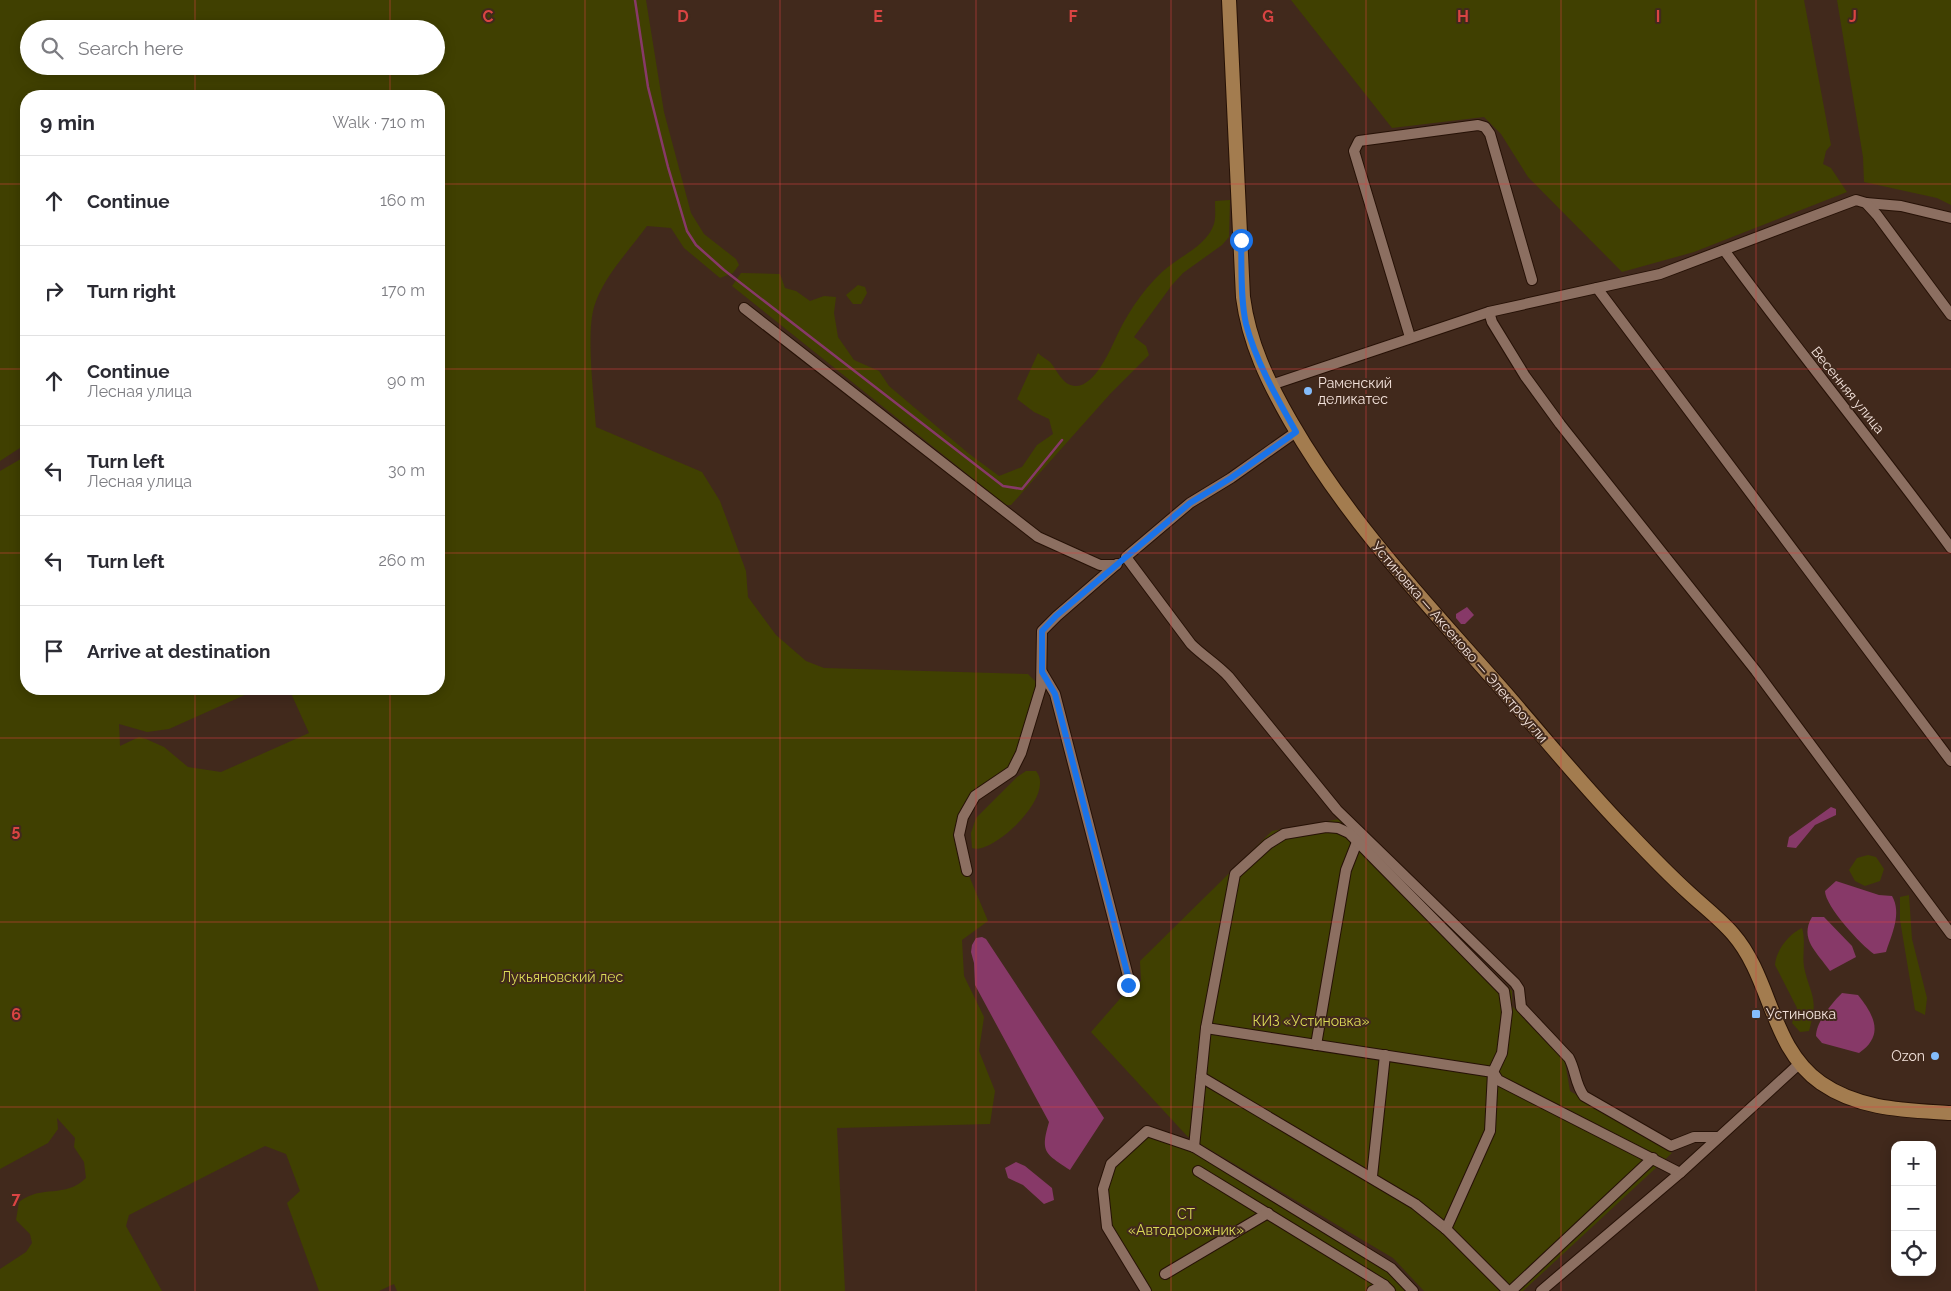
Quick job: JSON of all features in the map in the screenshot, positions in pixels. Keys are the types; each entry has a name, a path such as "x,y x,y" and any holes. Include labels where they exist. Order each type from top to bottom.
{"main road":[{"name":"Устиновка — Аксеново — Электроугли","path":"1229,0 1243,297 1246,323 1256,354 1296,432 1338,496 1406,582 1503,690 1603,807 1671,876 1733,934 1750,958 1783,1039 1799,1064 1820,1082 1860,1103 1885,1108 1951,1113"}],"street":[{"path":"1410,337 1354,151 1355,145 1359,141 1478,125 1485,127 1490,134 1532,280"},
{"path":"1271,384 1489,312 1660,274 1856,200 1866,203 1902,206 1951,218"},
{"path":"1866,203 1951,315"},
{"name":"Весенняя улица","path":"1724,250 1785,334 1877,447 1951,548"},
{"path":"1596,288 1951,761"},
{"path":"744,308 1038,537 1100,565 1116,566"},
{"path":"1489,312 1492,322 1525,376 1560,424 1756,671 1951,934"},
{"path":"967,871 959,835 963,817 975,796 1012,771 1021,753 1041,687 1042,631 1056,616 1190,503 1231,478 1296,432"},
{"path":"1126,557 1191,644 1198,652 1218,664 1230,677 1337,810 1515,983 1519,989 1521,1007 1569,1058 1574,1067 1576,1082 1584,1096 1671,1146 1694,1137 1717,1137"},
{"path":"1042,672 1055,694 1129,980 1128,985"},
{"path":"1194,1147 1206,1028 1235,874 1268,844 1284,834 1326,827 1338,828 1349,833 1504,991 1507,1012 1502,1053 1493,1072 1490,1131 1446,1228"},
{"path":"1316,1045 1346,870 1358,842"},
{"path":"1206,1028 1493,1072 1498,1080 1680,1173"},
{"path":"1372,1176 1385,1055"},
{"path":"1541,1291 1680,1173 1717,1137 1799,1064"},
{"path":"1201,1077 1372,1176 1415,1204 1446,1228 1510,1291 1653,1158"},
{"path":"1146,1291 1108,1227 1103,1189 1111,1164 1147,1131 1194,1147 1391,1268 1413,1291"},
{"path":"1198,1171 1387,1288"},
{"path":"1165,1274 1268,1213"},
{"path":"1372,1291 1387,1288"}],"green space":[{"name":"Лукьяновский лес","path":"0,0 646,0 664,112 691,213 704,234 736,259 739,265 733,273 720,278 684,248 671,228 647,226 610,275 594,307 591,349 596,427 702,472 720,501 746,571 748,597 776,635 806,661 824,668 1028,674 1041,687 1012,771 975,796 959,835 967,871 988,921 962,940 964,976 984,1017 979,1051 995,1091 990,1124 837,1128 845,1291 397,1291 394,1284 379,1291 319,1291 287,1203 300,1191 286,1154 265,1146 129,1215 126,1226 162,1291 0,1291 0,1269 26,1252 32,1243 30,1234 16,1220 19,1202 36,1194 70,1188 86,1178 84,1162 74,1147 75,1138 57,1118 58,1129 48,1143 0,1169 0,471 20,459 20,695 245,695 169,729 147,732 119,724 120,746 139,737 164,747 188,767 221,772 309,733 292,695 445,695 445,90 20,90 20,448 0,461"},
{"path":"1291,0 1804,0 1831,145 1826,151 1823,164 1831,168 1847,192 1694,252 1622,272 1528,177 1501,134 1484,117 1392,128"},
{"path":"1837,0 1951,0 1951,205 1937,198 1864,182 1863,157"},
{"path":"1230,200 1229,237 1222,245 1183,273 1134,337 1146,346 1149,355 1111,393 1011,505 1006,505 732,286 741,273 780,274 785,288 796,291 810,301 824,296 836,297 834,313 838,337 854,360 879,371 889,386 968,453 999,476 1022,467 1037,445 1053,434 1049,419 1034,412 1017,399 1038,353 1050,362 1061,378 1068,384 1077,386 1089,381 1103,363 1128,315 1147,288 1169,266 1205,239 1215,221 1215,201"},
{"path":"858,285 865,287 867,293 861,304 853,304 846,295"},
{"path":"1026,771 1036,771 1040,782 1038,795 1019,822 993,843 981,848 972,848 971,833 976,818 1017,777"},
{"name":"КИЗ «Устиновка»","path":"1339,819 1512,991 1512,1006 1565,1062 1570,1091 1672,1153 1523,1291 1424,1291 1393,1258 1187,1136 1091,1032 1132,985 1141,981 1140,961 1272,831"},
{"path":"1868,855 1876,857 1884,869 1880,881 1865,886 1855,881 1849,870 1857,858"},
{"path":"1909,895 1912,939 1927,998 1925,1015 1915,1010 1900,920 1900,897"},
{"path":"1802,928 1804,967 1814,1004 1809,1031 1800,1032 1792,1023 1797,1008 1775,965 1784,943 1792,934"},
{"name":"СТ «Автодорожник»","path":"1147,1131 1194,1147 1391,1268 1413,1291 1147,1291 1107,1227 1103,1189 1111,1164"}],"shaded area":[{"path":"1467,607 1474,615 1465,624 1461,624 1456,618 1456,614"},
{"path":"1831,807 1836,809 1836,815 1815,825 1796,848 1787,847 1789,837"},
{"path":"1836,881 1879,895 1892,896 1895,903 1896,916 1886,952 1874,954 1837,915 1825,891"},
{"path":"1812,917 1824,917 1852,946 1856,957 1830,971 1811,945 1809,939 1808,932"},
{"path":"982,937 986,939 1104,1118 1070,1170 1050,1156 1047,1151 1045,1140 1049,1122 975,985 974,963 971,952 972,945 976,938"},
{"path":"1842,993 1858,995 1872,1017 1874,1032 1872,1039 1859,1053 1822,1043 1816,1036 1819,1025 1829,1007"},
{"path":"1016,1162 1025,1166 1052,1188 1054,1200 1044,1204 1023,1185 1008,1178 1005,1168"}],"waterway":[{"path":"635,0 648,87 668,167 687,231 696,245 724,270 1003,486 1022,489 1062,440"}],"place":[{"name":"Раменский деликатес","path":"1308,391"},
{"name":"Устиновка","path":"1756,1014"},
{"name":"Ozon","path":"1935,1056"}],"route":[{"path":"1128,985 1129,980 1055,694 1042,672 1042,631 1056,616 1190,503 1231,478 1296,432 1256,354 1246,323 1241,240"}]}
